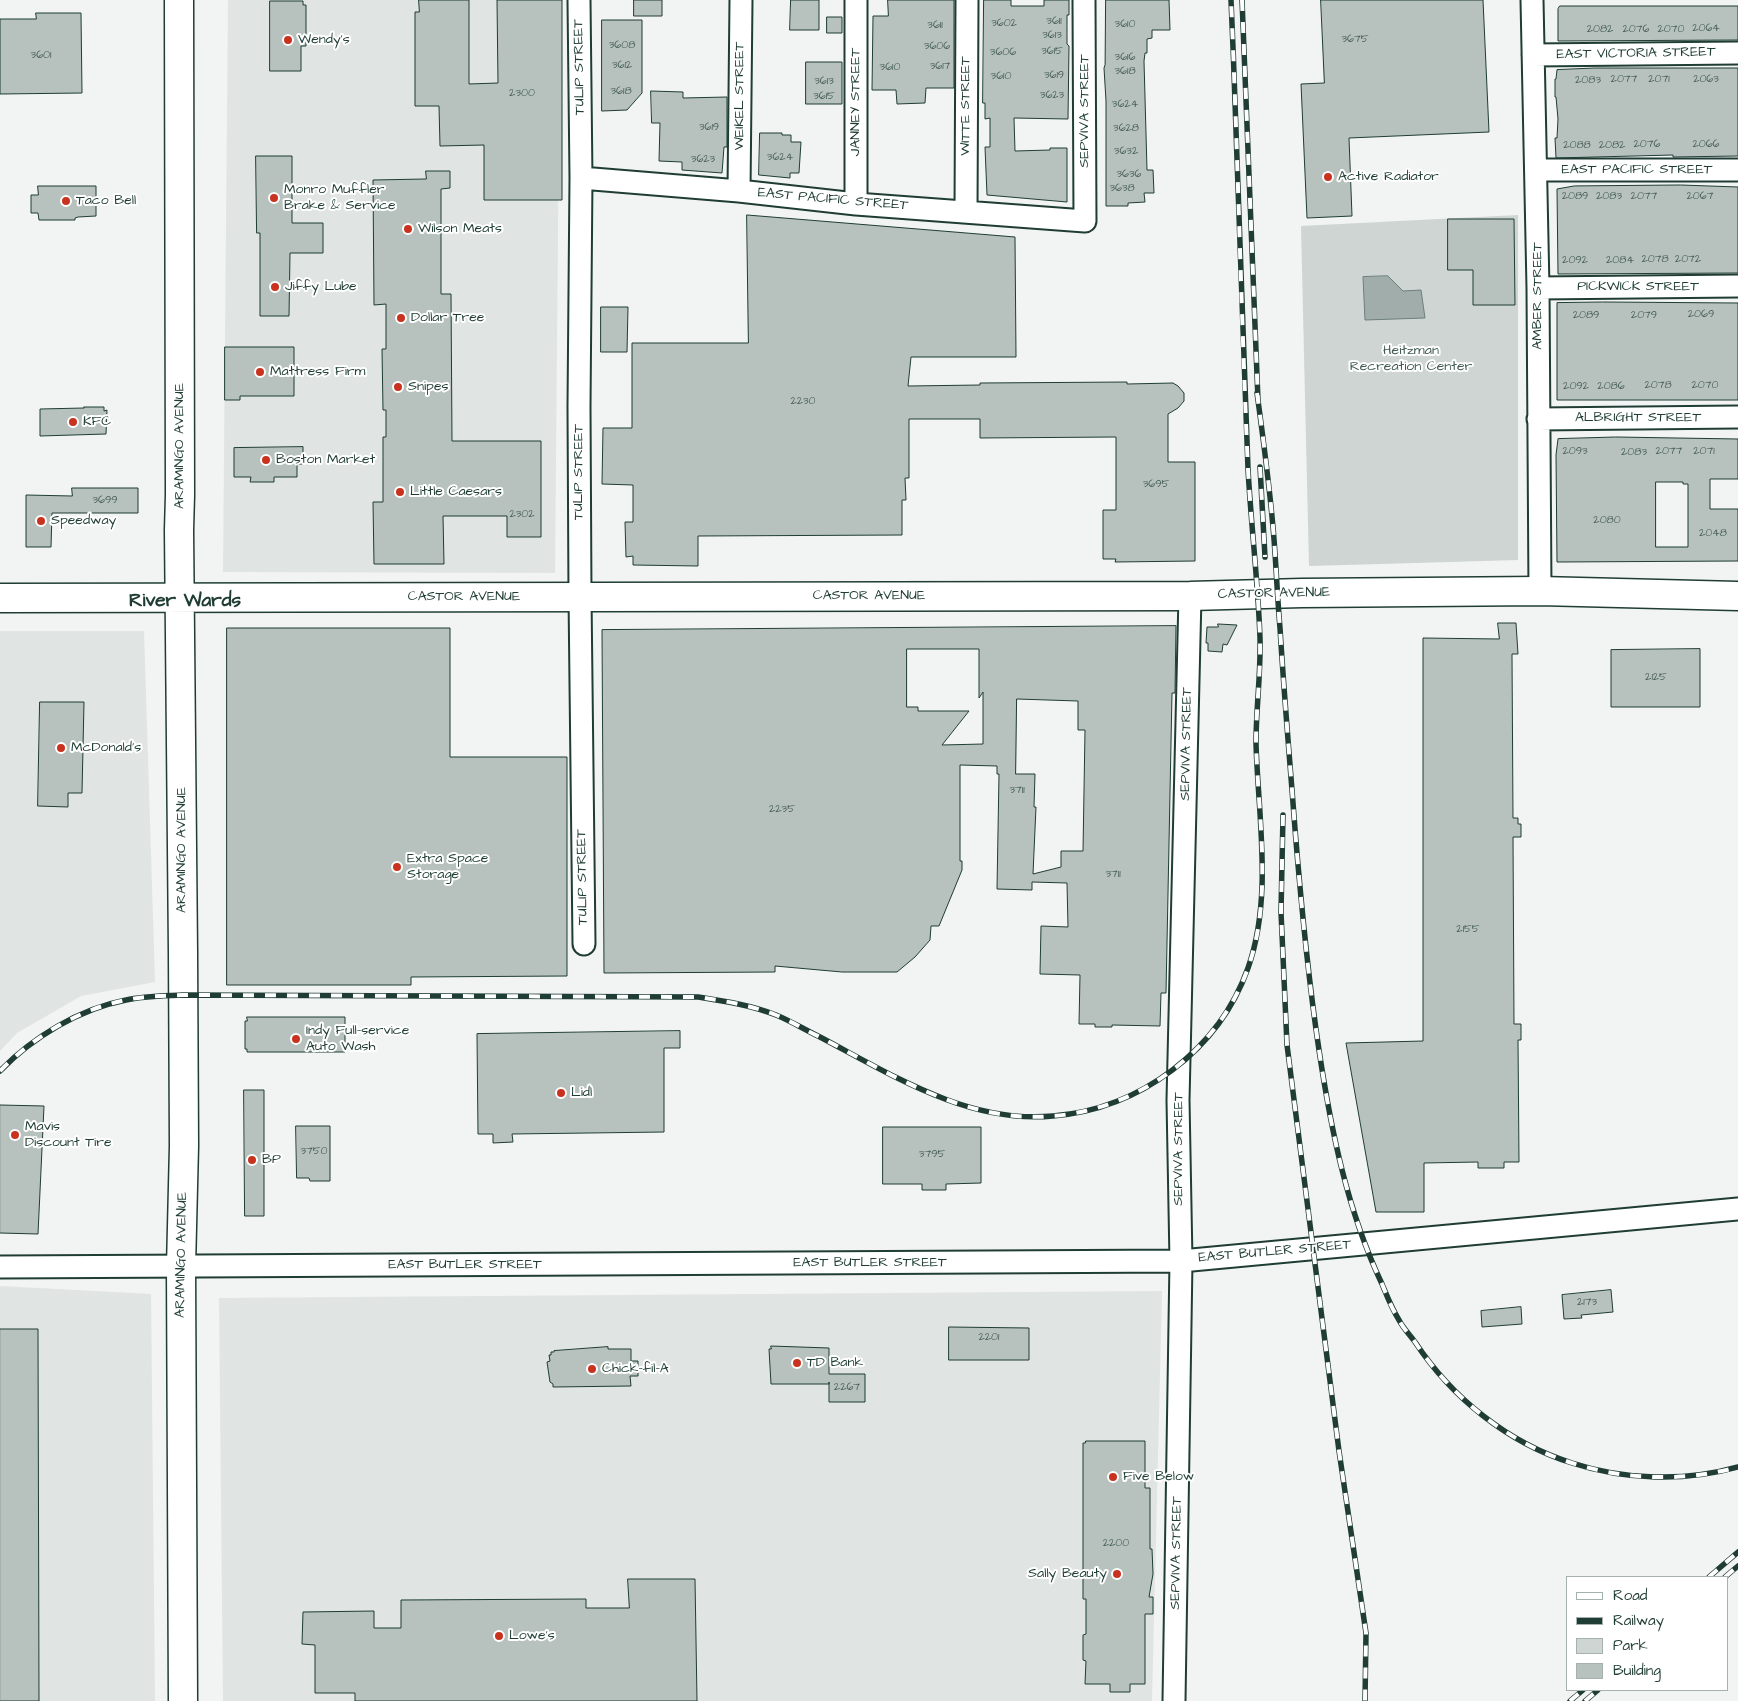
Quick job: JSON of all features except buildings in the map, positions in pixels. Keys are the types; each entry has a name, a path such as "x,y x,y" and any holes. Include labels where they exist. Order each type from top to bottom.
{"main road":[{"name":"ARAMINGO AVENUE","path":"179,0 179,530 184,1146 181,1267 183,1701"},
{"name":"CASTOR AVENUE","path":"0,598 1190,596 1540,591 1738,596"}],"street":[{"name":"TULIP STREET","path":"579,0 581,178 580,596 584,944"},
{"name":"WEIKEL STREET","path":"740,0 740,191"},
{"name":"JANNEY STREET","path":"856,0 856,204"},
{"name":"WITTE STREET","path":"966,0 966,212"},
{"name":"SEPVIVA STREET","path":"1084,0 1085,221"},
{"name":"AMBER STREET","path":"1532,0 1538,288 1540,591"},
{"name":"EAST VICTORIA STREET","path":"1533,55 1738,53"},
{"name":"EAST PACIFIC STREET","path":"1536,170 1738,170"},
{"name":"EAST PACIFIC STREET","path":"581,178 740,191 856,204 1085,221"},
{"name":"PICKWICK STREET","path":"1538,288 1738,286"},
{"name":"ALBRIGHT STREET","path":"1538,418 1738,417"},
{"name":"SEPVIVA STREET","path":"1174,1701 1181,1261 1178,1100 1190,596"},
{"name":"EAST BUTLER STREET","path":"0,1267 1181,1261 1738,1209"}],"shaded area":[{"path":"228,0 560,0 555,573 223,572"},
{"path":"1388,276 1403,291 1421,290 1425,318 1365,320 1363,277"},
{"path":"0,631 144,631 155,982 81,996 17,1033 0,1051"},
{"path":"0,1286 151,1294 155,1701 0,1701"},
{"path":"1162,1291 1152,1701 223,1701 219,1298"}],"green space":[{"name":"Heitzman Recreation Center","path":"1518,215 1518,560 1309,566 1301,226"}],"railway":[{"path":"0,1071 42,1036 74,1017 108,1004 154,996 183,995 698,997 747,1006 776,1015 903,1081 961,1105 991,1112 1022,1116 1053,1116 1085,1111 1116,1101 1145,1088 1172,1070 1196,1049 1218,1025 1235,998 1248,968 1256,941 1262,885 1256,743 1260,638 1248,469 1231,0"},
{"path":"1242,0 1258,400"},
{"path":"1257,393 1273,527 1302,912 1319,1050 1335,1140 1350,1199 1370,1256 1394,1311 1402,1326 1430,1362 1464,1400 1504,1431 1548,1454 1592,1469 1633,1476 1676,1477 1718,1472 1738,1467"},
{"path":"1260,467 1265,557"},
{"path":"1283,815 1281,912 1287,1045 1339,1451 1366,1633 1365,1701"},
{"path":"1710,1576 1738,1552"},
{"path":"1726,1576 1738,1566"},
{"path":"1570,1701 1582,1691"},
{"path":"1585,1701 1597,1691"}],"place":[{"name":"Wendy's","path":"288,40"},
{"name":"Active Radiator","path":"1328,177"},
{"name":"Monro Muffler Brake & Service","path":"274,198"},
{"name":"Taco Bell","path":"66,201"},
{"name":"Wilson Meats","path":"408,229"},
{"name":"Jiffy Lube","path":"275,287"},
{"name":"Dollar Tree","path":"401,318"},
{"name":"Mattress Firm","path":"260,372"},
{"name":"Snipes","path":"398,387"},
{"name":"KFC","path":"73,422"},
{"name":"Boston Market","path":"266,460"},
{"name":"Little Caesars","path":"400,492"},
{"name":"Speedway","path":"41,521"},
{"name":"McDonald's","path":"61,748"},
{"name":"Extra Space Storage","path":"397,867"},
{"name":"Indy Full-service Auto Wash","path":"296,1039"},
{"name":"Lidl","path":"561,1093"},
{"name":"Mavis Discount Tire","path":"15,1135"},
{"name":"BP","path":"252,1160"},
{"name":"TD Bank","path":"797,1363"},
{"name":"Chick-fil-A","path":"592,1369"},
{"name":"Five Below","path":"1113,1477"},
{"name":"Sally Beauty","path":"1117,1574"},
{"name":"Lowe's","path":"499,1636"}],"district":[{"name":"River Wards","path":"185,602"}]}
